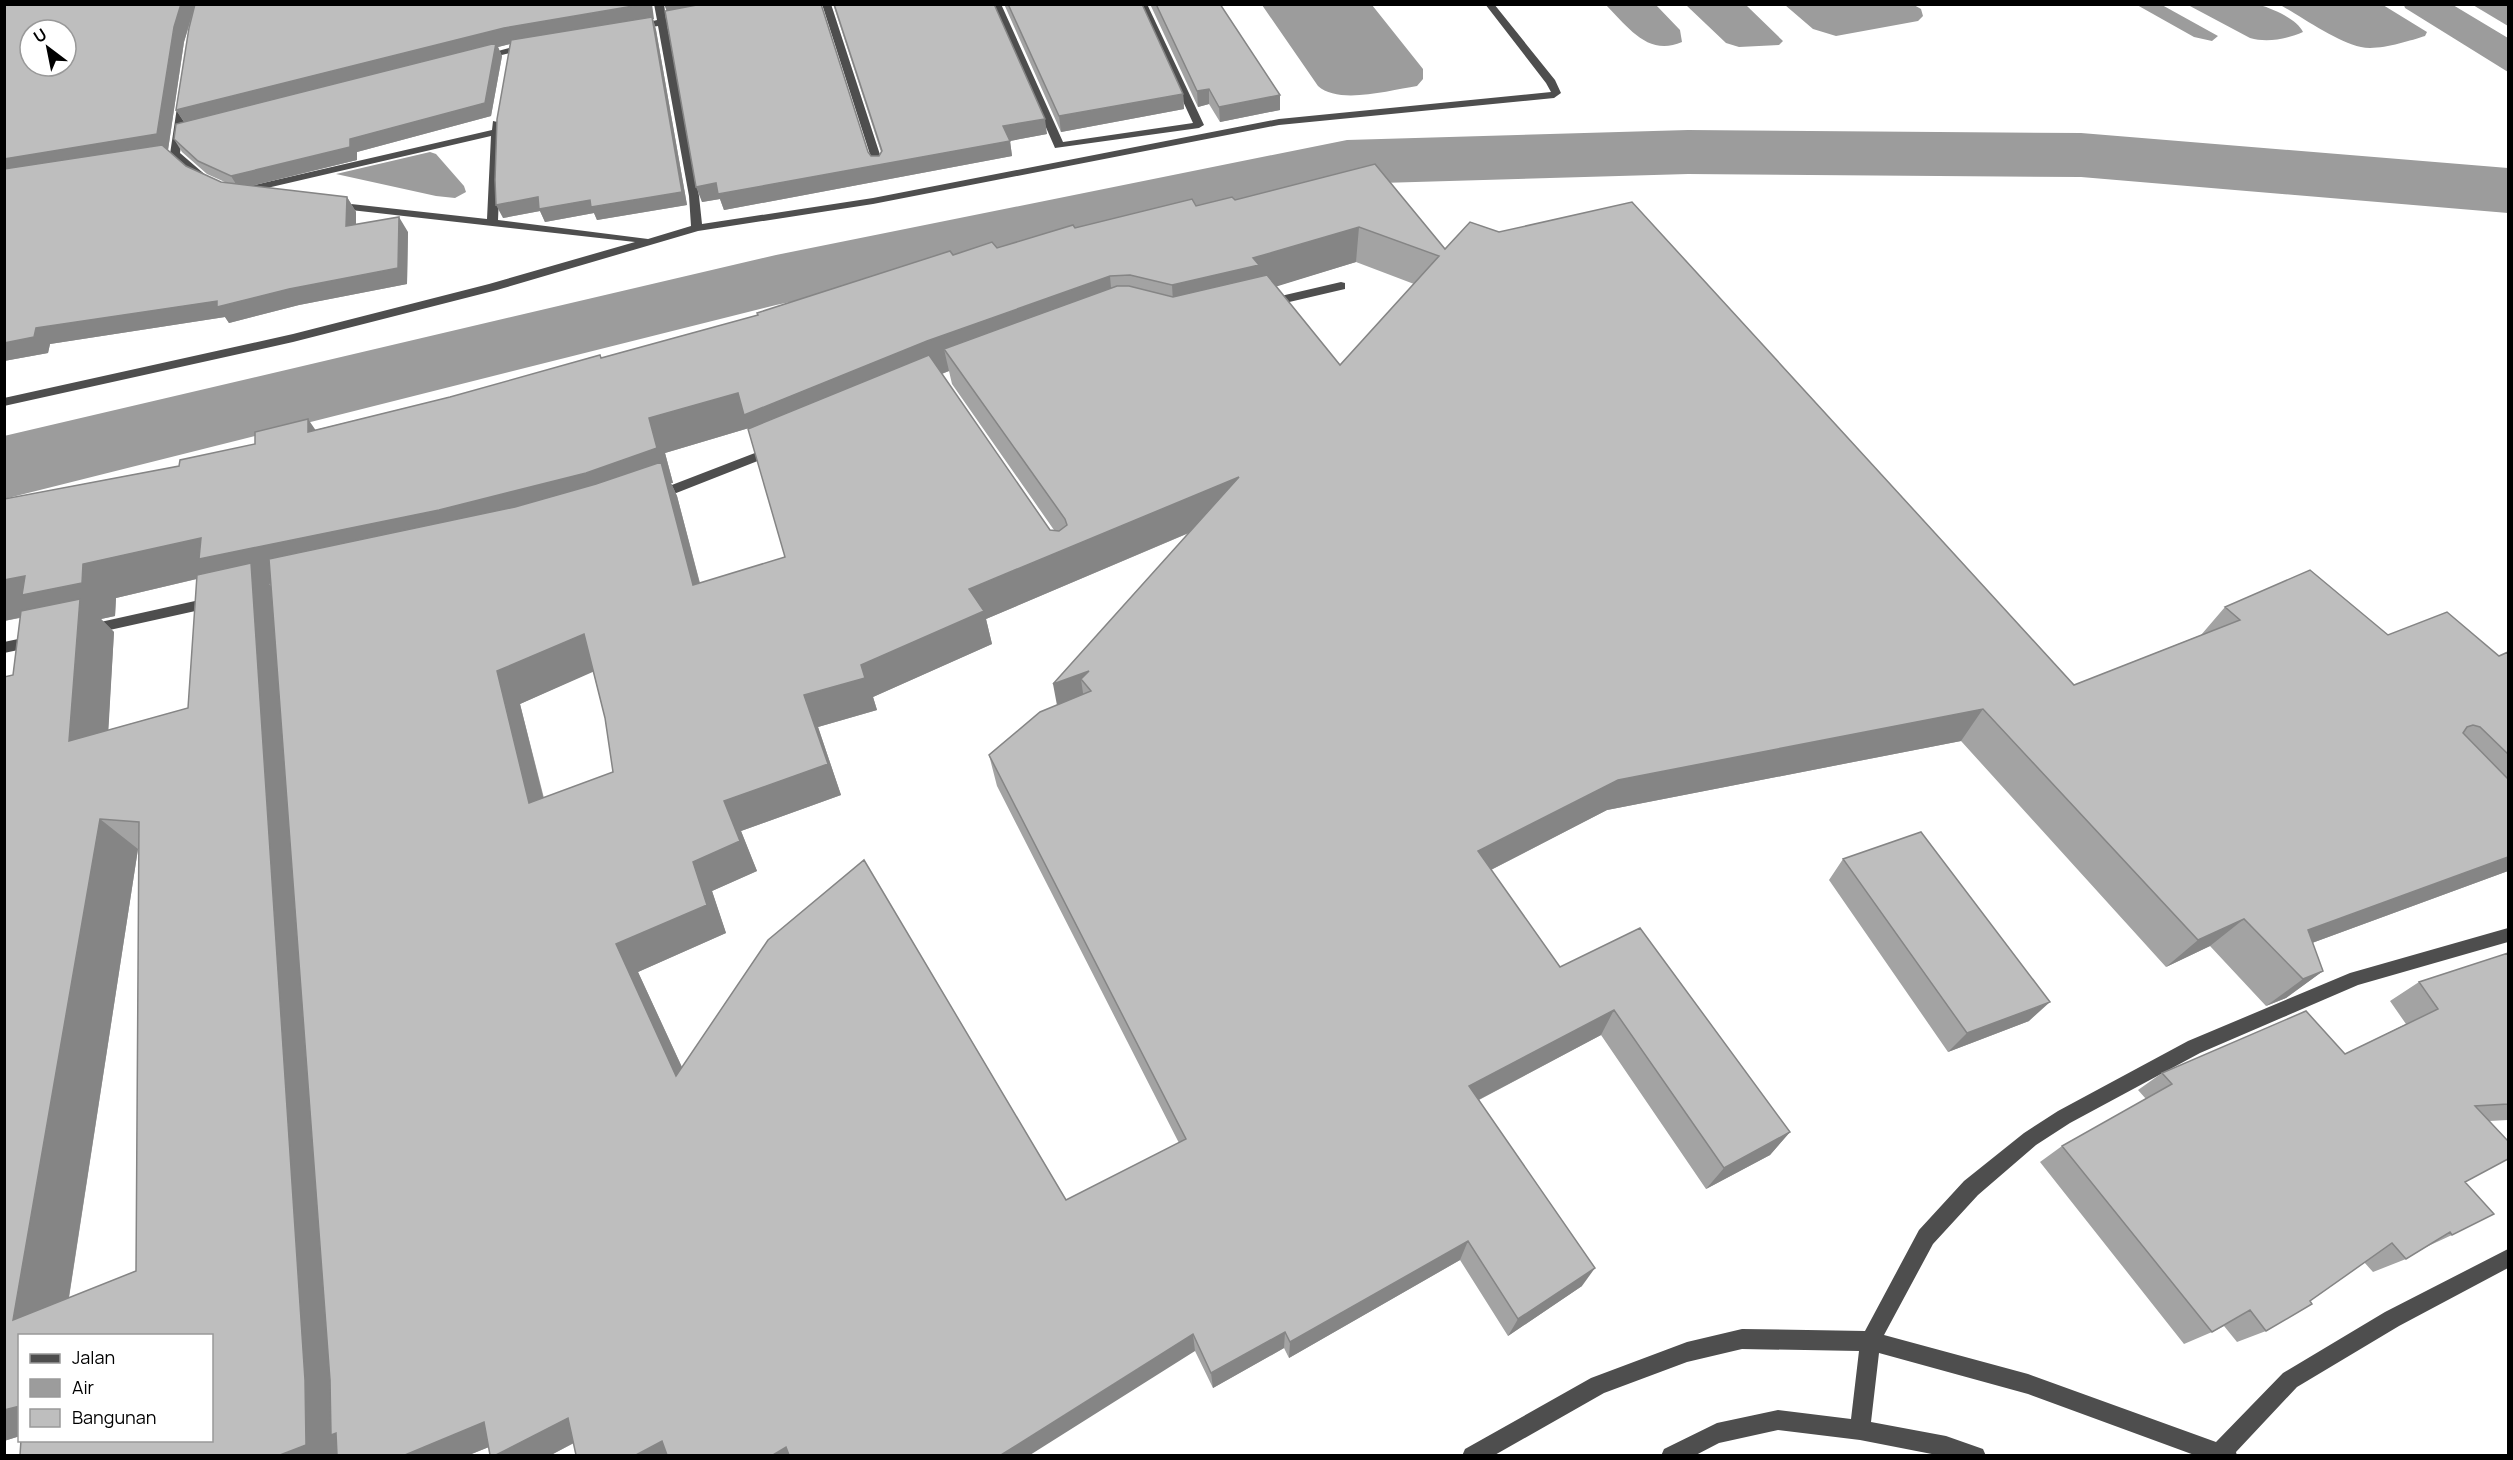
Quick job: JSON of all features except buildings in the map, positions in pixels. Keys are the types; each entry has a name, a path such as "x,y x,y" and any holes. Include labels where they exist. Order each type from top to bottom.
{"street":[{"path":"658,4 698,228"},
{"path":"826,4 879,167"},
{"path":"996,4 1059,146 1199,125 1142,4"},
{"path":"4,402 293,338 493,287 698,228 873,201 1279,122 1554,95 1556,93 1551,82 1489,4"},
{"path":"626,29 695,17"},
{"path":"464,61 510,54 534,45"},
{"path":"184,88 176,134 169,155 212,183"},
{"path":"492,223 496,132 500,112"},
{"path":"176,134 188,131"},
{"path":"265,197 232,193 496,132"},
{"path":"320,204 653,242"},
{"path":"1252,307 1341,286"},
{"path":"642,501 786,445"},
{"path":"73,633 232,598"},
{"path":"4,648 50,638"},
{"path":"1860,1430 1870,1341 1926,1237 1971,1188 2030,1139 2194,1047 2356,978 2508,935"},
{"path":"1472,1455 1598,1385 1687,1352 1742,1339 1870,1341 2028,1384 2223,1454 2290,1380 2392,1318 2508,1258"},
{"path":"1671,1455 1717,1433 1778,1420 1860,1430 1946,1446 1976,1455"}],"water":[{"path":"2235,3 2260,5 2290,19 2303,32 2277,40 2250,38 2188,5"},
{"path":"2284,4 2383,5 2427,32 2425,36 2393,45 2376,48 2361,47 2321,29 2282,6"},
{"path":"1262,5 1372,5 1423,69 1423,79 1417,86 1365,95 1339,95 1327,92 1318,86"},
{"path":"1606,5 1656,5 1680,30 1682,42 1670,46 1649,43 1631,30"},
{"path":"1686,5 1746,5 1783,41 1779,45 1739,47 1726,43"},
{"path":"1785,5 1914,5 1921,9 1923,16 1918,21 1836,36 1813,29"},
{"path":"2137,5 2162,5 2218,36 2212,41 2194,37"},
{"path":"2404,5 2453,5 2508,38 2508,72 2405,8"},
{"path":"2473,5 2508,5 2508,26"},
{"path":"430,152 436,154 464,186 466,192 455,198 436,196 336,174"}],"waterway":[{"path":"4,468 776,280 1347,162 1688,152 2081,155 2508,191"}]}
